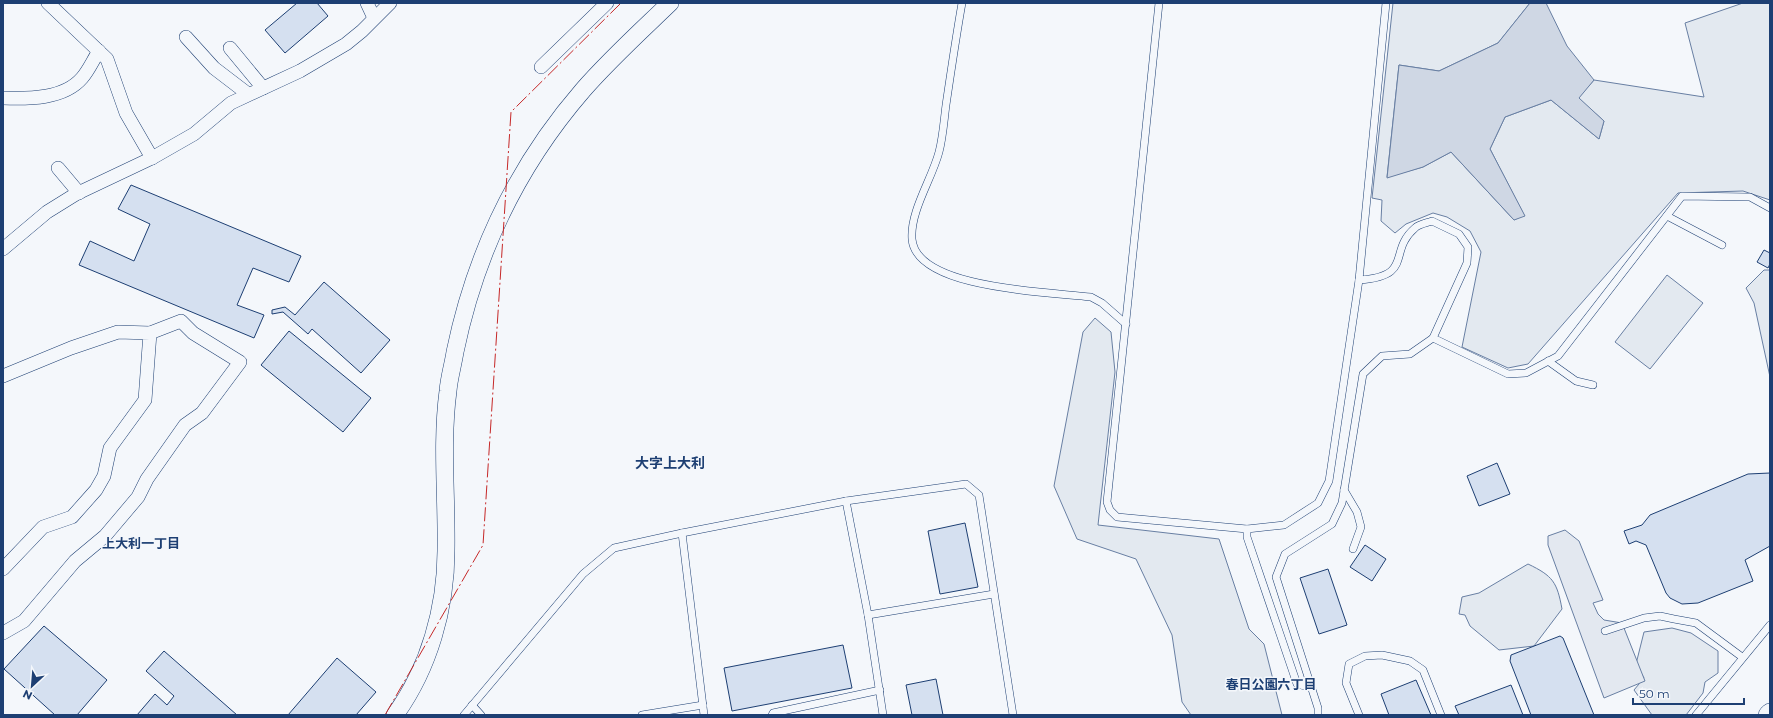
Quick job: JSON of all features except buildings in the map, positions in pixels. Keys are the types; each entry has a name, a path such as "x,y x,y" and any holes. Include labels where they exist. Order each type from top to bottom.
{"street":[{"path":"48,3 107,59 126,113 152,158"},
{"path":"367,3 374,18"},
{"path":"3,249 47,212 79,193 152,158 194,134 231,103 300,71 346,44 362,31 390,3"},
{"path":"541,68 607,3"},
{"path":"395,715 406,700 426,658 442,604 446,552 444,469 448,391 460,329 473,283 488,240 513,190 539,149 583,90 670,3"},
{"path":"186,37 214,68 248,94"},
{"path":"230,48 263,88"},
{"path":"3,98 29,99 68,90 82,78 99,51"},
{"path":"58,168 79,193"},
{"path":"3,376 71,348 118,332 150,333 181,321 193,333 240,362 202,413 185,425 147,479 138,497 105,536 75,561 24,621 3,633"},
{"path":"3,568 43,527 72,518 96,490 104,476 110,448 146,400 150,333"}],"lane":[{"path":"962,3 939,152 913,224 912,240 917,252 923,260 934,269 945,274 980,284 1092,297 1102,303 1126,324"},
{"path":"1159,3 1107,502 1110,510 1117,517 1247,529 1284,525 1318,504 1329,481 1359,280 1386,3"},
{"path":"1433,338 1508,374 1526,373 1558,356 1682,196 1750,197 1770,208"},
{"path":"1667,216 1722,245"},
{"path":"1318,715 1318,708 1312,688 1276,577 1285,554 1332,524 1342,503 1363,374 1382,356 1410,354 1433,338 1467,263 1468,247 1459,234 1432,221 1416,227 1404,241 1399,260 1392,272 1377,278 1359,280"},
{"path":"1548,361 1576,381 1593,385"},
{"path":"464,715 583,574 614,548 682,532 846,502 953,484 966,484 979,495 1013,715"},
{"path":"1344,490 1357,512 1361,527 1353,549"},
{"path":"846,502 868,615 883,715"},
{"path":"1247,529 1246,537 1297,684 1312,688"},
{"path":"682,532 704,715"},
{"path":"868,615 994,594"},
{"path":"1605,631 1644,618 1660,616 1696,623 1742,657"},
{"path":"1696,715 1742,657 1770,625"},
{"path":"1358,715 1346,683 1349,664 1365,656 1382,655 1410,661 1423,670 1441,715"},
{"path":"772,715 773,713 880,690"},
{"path":"472,705 481,715"},
{"path":"642,715 703,705"}],"shaded area":[{"path":"1393,3 1530,3 1498,43 1439,71 1399,65 1387,177 1423,167 1451,152 1514,220 1524,215 1490,149 1505,117 1551,100 1599,139 1604,121 1578,98 1594,80 1704,97 1685,23 1743,3 1770,3 1770,200 1743,191 1678,193 1528,364 1508,368 1462,347 1481,252 1470,231 1447,217 1433,213 1406,224 1395,233 1381,221 1382,200 1372,198"},
{"path":"1530,3 1546,3 1567,46 1594,80 1579,98 1604,121 1599,139 1551,100 1505,117 1490,149 1525,216 1514,220 1451,152 1423,167 1387,178 1399,65 1439,71 1498,43"},
{"path":"1764,270 1770,270 1770,377 1754,303 1746,288"},
{"path":"1667,275 1703,303 1650,369 1615,342"},
{"path":"1095,318 1111,332 1115,372 1098,525 1219,539 1249,629 1264,644 1282,715 1191,715 1182,702 1172,635 1136,559 1077,539 1054,486 1083,332"},
{"path":"1565,530 1579,541 1603,600 1593,603 1598,614 1604,620 1622,623 1645,681 1604,698 1548,545 1548,536"},
{"path":"1528,564 1543,572 1556,586 1562,609 1534,646 1499,650 1470,626 1465,615 1459,614 1462,597 1479,593"},
{"path":"1672,628 1691,633 1718,651 1718,673 1705,682 1703,693 1686,715 1652,715 1634,690 1644,678 1636,664 1644,632"}],"power":[{"path":"385,715 483,545 511,112 621,3"}],"district":[{"name":"大字上大利","path":"670,463"},
{"name":"上大利一丁目","path":"141,543"},
{"name":"春日公園六丁目","path":"1271,684"}]}
